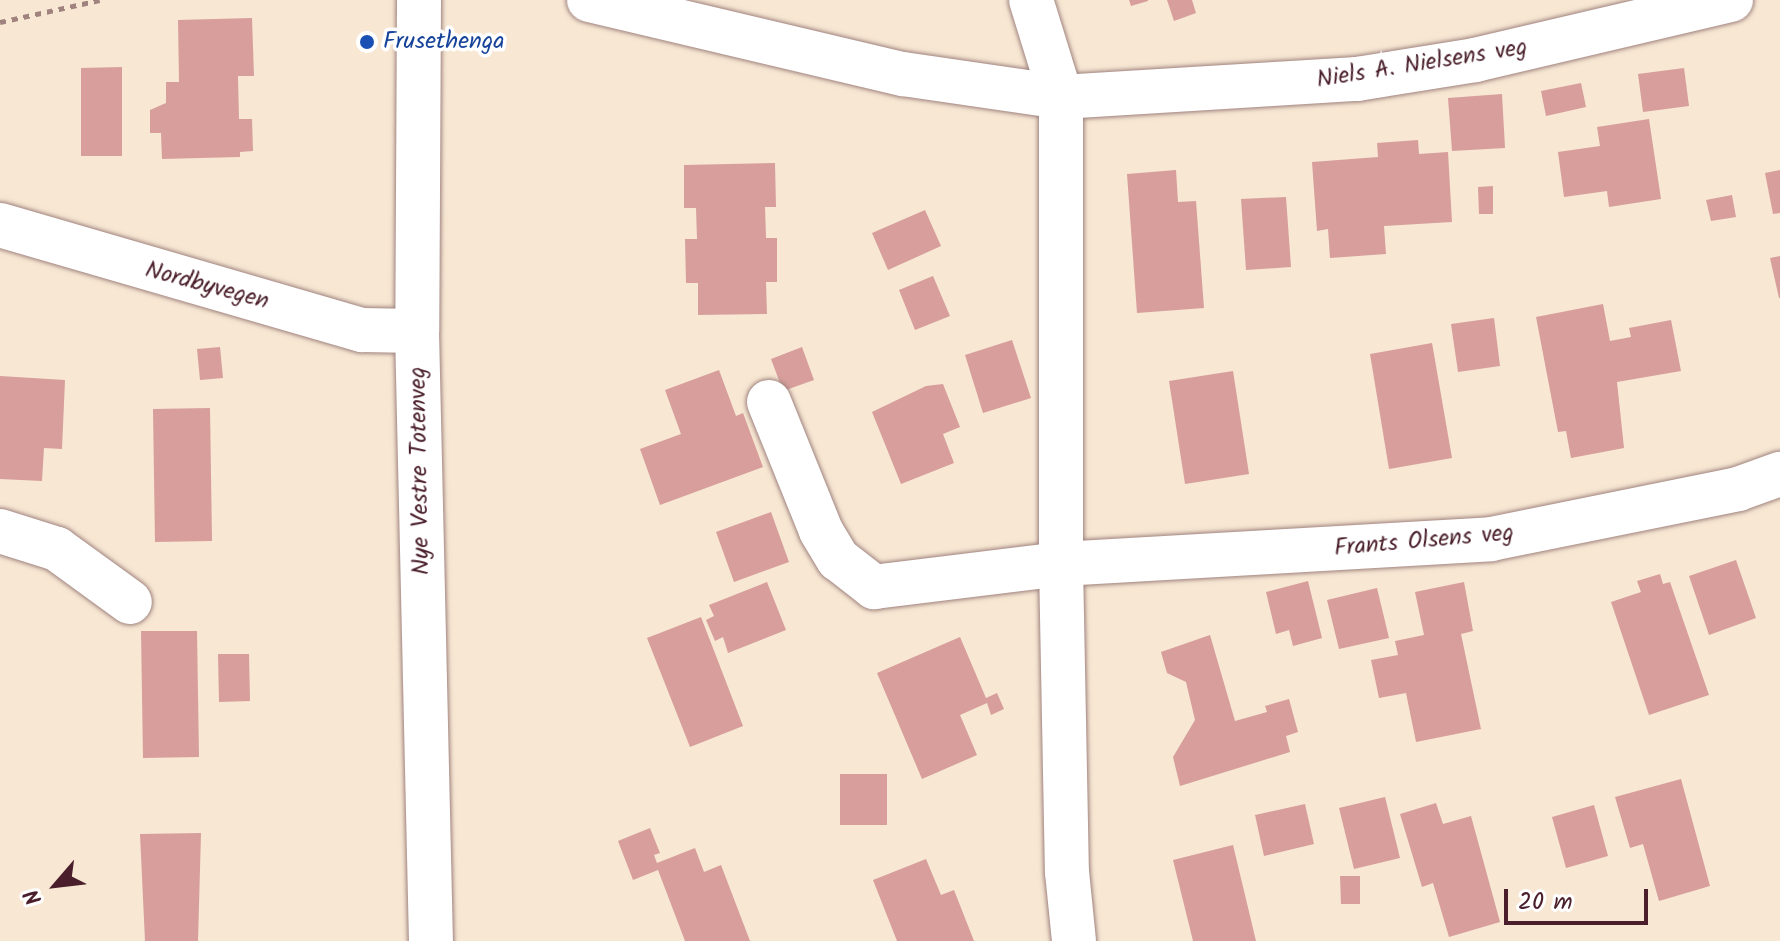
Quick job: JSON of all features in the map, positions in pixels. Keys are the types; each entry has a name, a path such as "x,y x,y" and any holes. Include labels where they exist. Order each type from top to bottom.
{"street":[{"name":"Nye Vestre Totenveg","path":"419,0 417,331 431,941"},
{"name":"Niels A. Nielsens veg","path":"589,0 903,74 1061,97 1357,79 1475,60 1731,0"},
{"path":"1031,0 1061,97 1061,564 1067,872 1074,941"},
{"name":"Nordbyvegen","path":"0,225 362,330 417,331"},
{"name":"Frants Olsens veg","path":"769,402 821,531 838,559 874,587 1061,564 1491,539 1738,489 1780,474"},
{"path":"0,531 57,549 130,602"}],"path":[{"path":"0,22 100,0"}],"building":[{"path":"1129,0 1148,0 1148,1 1131,6"},
{"path":"1167,0 1192,0 1196,13 1174,21"},
{"path":"252,18 254,76 238,76 239,119 252,119 253,151 240,152 240,157 162,159 161,133 150,133 150,110 166,103 166,82 179,82 178,20"},
{"path":"122,67 122,156 81,156 81,68"},
{"path":"1684,68 1689,106 1643,112 1638,74"},
{"path":"1581,83 1586,107 1546,116 1541,91"},
{"path":"1502,94 1505,148 1452,151 1448,98"},
{"path":"1649,119 1661,199 1609,207 1607,191 1564,197 1558,152 1600,146 1597,127"},
{"path":"1418,140 1419,154 1448,152 1452,222 1384,226 1386,254 1330,258 1328,229 1317,231 1312,162 1378,157 1377,143"},
{"path":"775,163 776,207 765,207 766,238 777,238 777,282 766,282 767,314 698,315 698,283 686,283 685,239 697,239 696,208 684,208 684,165"},
{"path":"1176,170 1178,202 1196,201 1204,308 1137,313 1127,174"},
{"path":"1780,170 1780,213 1773,214 1765,173"},
{"path":"1493,186 1493,214 1479,214 1478,187"},
{"path":"1732,195 1736,217 1711,221 1706,200"},
{"path":"1286,197 1291,267 1246,270 1241,199"},
{"path":"925,210 941,246 888,270 872,233"},
{"path":"1780,256 1780,298 1779,298 1770,258"},
{"path":"933,276 950,316 915,330 899,290"},
{"path":"1603,304 1610,341 1631,337 1629,328 1671,320 1681,371 1617,382 1624,448 1571,458 1566,431 1558,432 1536,317"},
{"path":"1494,318 1500,366 1458,372 1451,324"},
{"path":"1012,340 1031,398 983,413 965,355"},
{"path":"1432,343 1452,458 1389,469 1370,354"},
{"path":"220,347 223,378 200,380 197,349"},
{"path":"802,347 814,380 783,391 771,359"},
{"path":"719,370 736,416 743,413 763,467 660,505 640,449 681,434 665,390"},
{"path":"1233,371 1249,474 1185,484 1169,381"},
{"path":"0,376 65,380 62,449 44,448 42,481 0,479"},
{"path":"943,384 960,427 943,434 954,463 901,484 872,412 926,386"},
{"path":"210,408 212,541 155,542 153,409"},
{"path":"771,512 789,562 734,582 716,532"},
{"path":"1736,560 1756,618 1709,635 1689,576"},
{"path":"1660,574 1663,584 1670,582 1709,695 1649,715 1611,602 1641,592 1637,581"},
{"path":"1308,581 1322,638 1293,646 1289,630 1276,634 1266,592"},
{"path":"767,582 786,630 728,653 723,637 715,641 706,620 714,616 709,605"},
{"path":"1464,582 1473,631 1461,634 1481,729 1416,742 1406,693 1379,698 1371,660 1398,655 1395,641 1424,635 1415,592"},
{"path":"1377,588 1389,638 1339,649 1327,600"},
{"path":"701,617 743,726 690,747 647,638"},
{"path":"141,631 197,631 199,757 143,758"},
{"path":"1210,635 1235,721 1267,712 1265,706 1289,699 1298,732 1286,736 1290,752 1180,786 1173,757 1195,720 1186,682 1167,673 1161,652"},
{"path":"960,637 986,698 997,693 1004,709 991,715 987,703 960,715 977,755 922,779 877,673"},
{"path":"218,654 249,654 250,701 219,702"},
{"path":"840,774 887,774 887,825 840,825"},
{"path":"1681,779 1710,886 1659,901 1643,844 1630,848 1615,797"},
{"path":"1385,797 1400,858 1354,869 1339,808"},
{"path":"1436,803 1443,824 1471,816 1500,922 1449,937 1433,883 1422,887 1400,814"},
{"path":"1305,804 1314,844 1264,856 1255,815"},
{"path":"1594,805 1608,856 1566,868 1552,817"},
{"path":"650,828 660,853 654,855 657,863 695,848 704,872 721,865 750,941 685,941 658,870 633,880 618,841"},
{"path":"201,833 198,941 145,941 140,834"},
{"path":"1233,845 1256,941 1193,941 1173,860"},
{"path":"926,859 941,895 954,890 974,941 897,941 873,880"},
{"path":"1340,876 1360,876 1360,904 1341,904"}],"place":[{"name":"Frusethenga","path":"367,42"}]}
